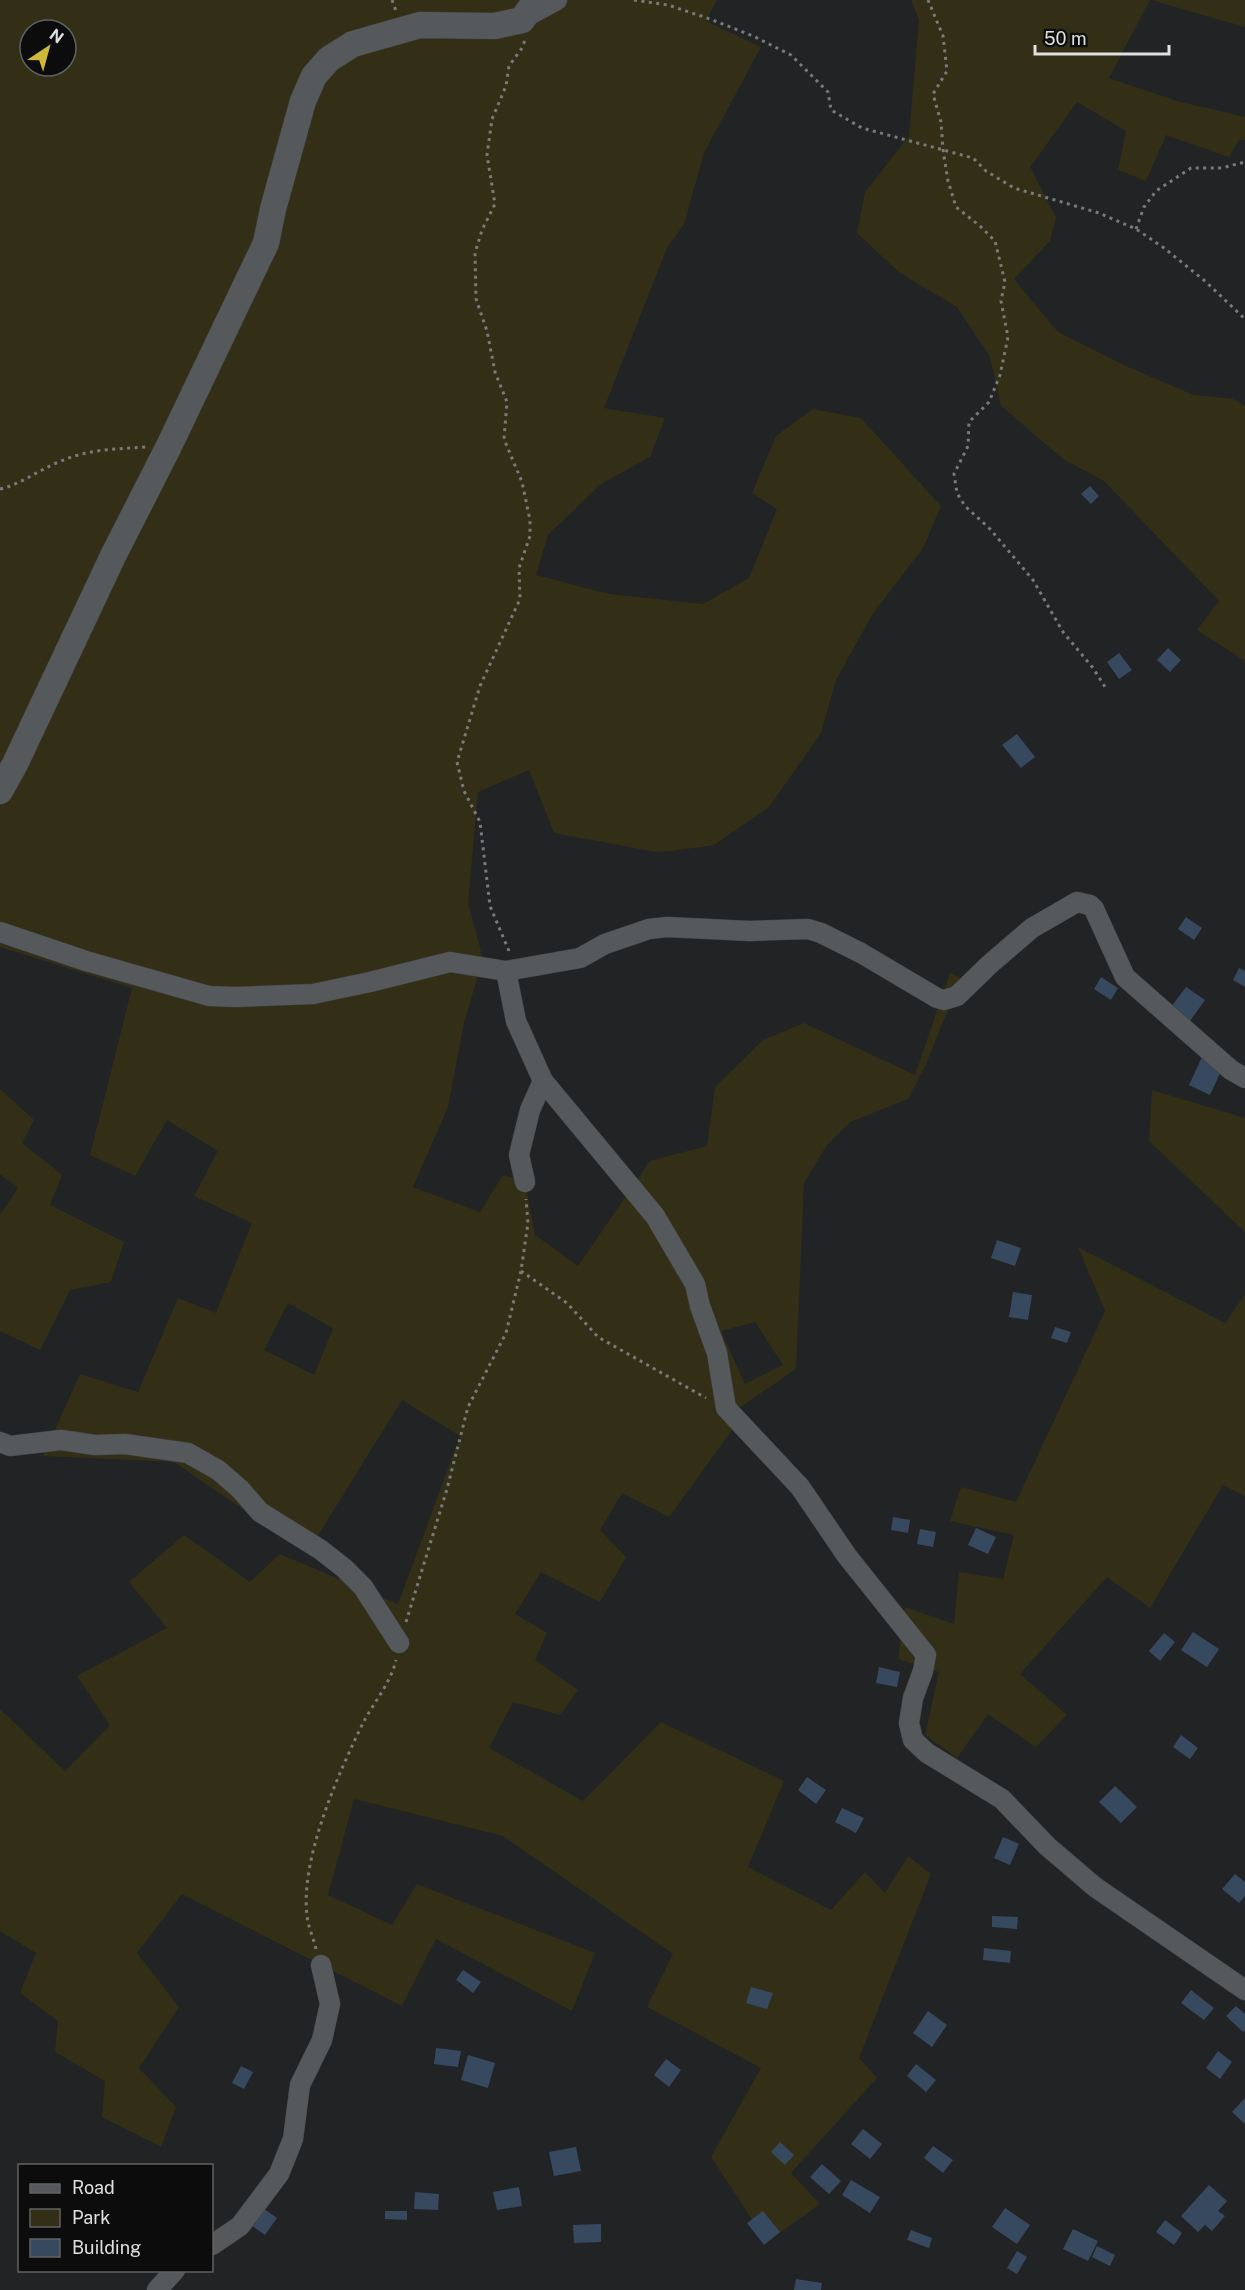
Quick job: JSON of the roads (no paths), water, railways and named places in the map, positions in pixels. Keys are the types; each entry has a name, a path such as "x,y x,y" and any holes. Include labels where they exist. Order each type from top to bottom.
{"street":[{"path":"0,791 266,243 303,101 314,76 329,59 353,44 420,25 495,26 557,0"},
{"path":"1,931 86,961 209,996 235,997 313,994 450,962 512,970 580,958 605,944 649,929 667,927 688,930 750,931 808,929 821,933 936,998 944,1000 957,996 1032,928 1077,902 1090,905 1094,909 1125,977 1231,1070 1245,1078"},
{"path":"512,970 516,1021 543,1081 655,1216 695,1284 700,1306 717,1353 726,1408 800,1487 848,1556 926,1655 913,1698 909,1723 913,1740 927,1753 1002,1798 1047,1846 1095,1887 1245,1990"},
{"path":"525,1182 519,1155 530,1110 543,1081"},
{"path":"0,1442 10,1446 61,1440 94,1445 125,1444 188,1453 218,1470 240,1489 260,1512 321,1550 344,1569 363,1587 399,1643"},
{"path":"213,2244 240,2226 279,2174 293,2139 300,2085 322,2040 330,2004 321,1965"},
{"path":"157,2290 174,2272"}]}
